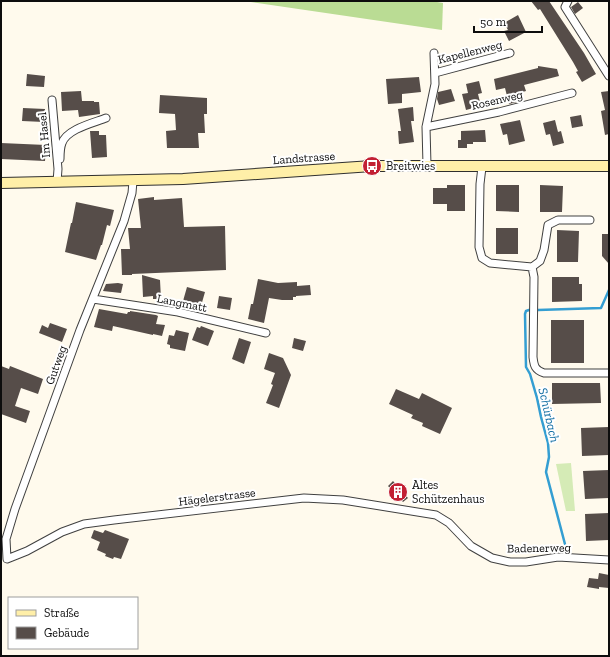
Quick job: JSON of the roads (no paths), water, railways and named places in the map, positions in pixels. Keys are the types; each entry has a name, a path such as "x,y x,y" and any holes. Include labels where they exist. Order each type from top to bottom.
{"main road":[{"name":"Landstrasse","path":"1,183 133,181 234,176 364,166 609,166"}],"street":[{"path":"568,1 565,7 609,76"},
{"name":"Kapellenweg","path":"427,165 426,127 435,84 434,53"},
{"name":"Kapellenweg","path":"435,73 510,53"},
{"name":"Rosenweg","path":"426,127 499,112 572,93"},
{"name":"Im Hasel","path":"52,100 58,169"},
{"name":"Im Hasel","path":"57,182 62,143 67,136 77,129 106,118"},
{"path":"482,166 480,184 479,247 482,258 490,263 532,267 540,261 544,250 548,225 558,220 590,220"},
{"name":"Gutweg","path":"7,559 6,539 16,509 80,330 94,299 124,220 132,193 133,181"},
{"path":"532,267 534,277 534,366 538,371 544,373 609,373"},
{"name":"Langmatt","path":"94,299 178,312 266,333"},
{"name":"Hägelerstrasse","path":"7,559 27,551 62,532 84,524 304,498 344,500 436,515"},
{"name":"Badenerweg","path":"436,515 449,523 471,546 492,558 510,562 526,562 558,558 609,560"}],"waterway":[{"name":"Schürbach","path":"538,310 601,308 609,290"},
{"name":"Schürbach","path":"529,310 526,311 525,314 526,367 530,374 537,398 548,443 549,457 546,472 566,548"}],"place":[{"name":"Breitwies","path":"372,166"},
{"name":"Altes Schützenhaus","path":"398,492"}]}
